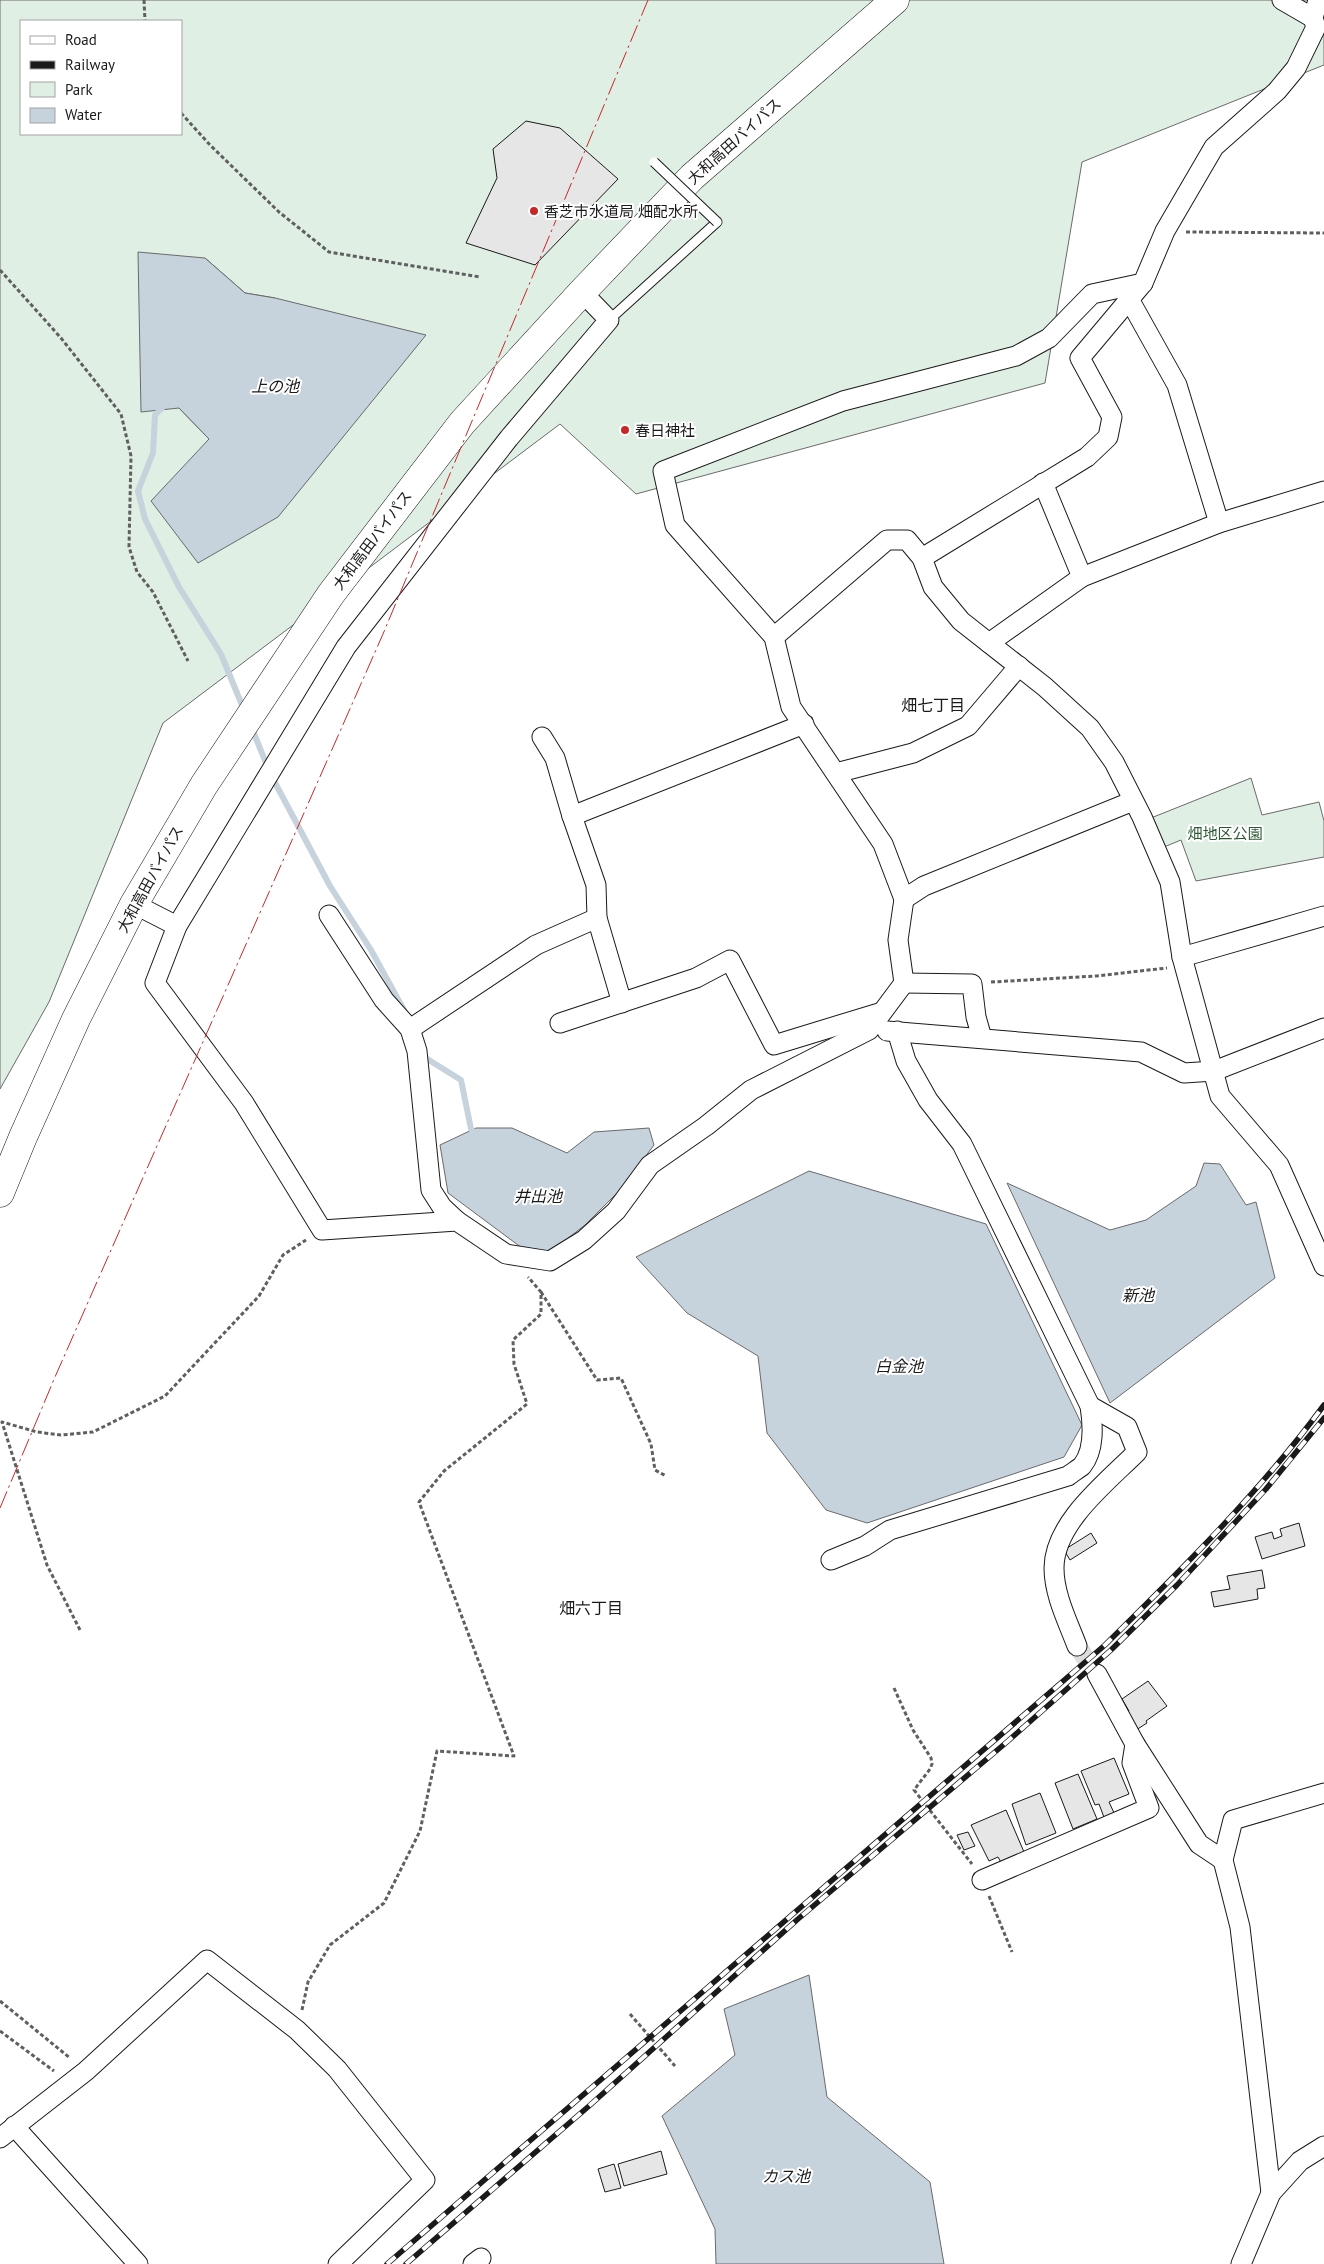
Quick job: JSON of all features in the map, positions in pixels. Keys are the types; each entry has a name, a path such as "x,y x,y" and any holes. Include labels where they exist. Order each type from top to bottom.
{"highway":[{"name":"大和高田バイパス","path":"0,1194 23,1137 76,1019 134,904 204,785 331,594 462,423 582,292 692,177 895,0"}],"street":[{"path":"922,558 1087,457 1108,436 1112,416 1080,358 1143,283 1165,232 1214,147 1277,91 1296,68 1318,19 1282,0"},
{"path":"329,915 384,1000 410,1029 418,1051 431,1190 442,1207 458,1221 506,1254 550,1261 584,1240 616,1212 650,1166 706,1126 751,1090 869,1030 904,983 898,940 904,899 883,844 791,707 774,637 675,526 664,472 686,461 843,401 1016,356 1049,338 1092,294 1143,283"},
{"path":"458,1221 322,1230 244,1103 155,983 177,926 346,647 509,438 609,320 582,292"},
{"path":"1128,299 1177,385 1219,523"},
{"path":"1043,483 1082,577"},
{"path":"989,643 1082,577 1219,523 1324,491"},
{"path":"774,637 887,540 908,540 922,558 933,587 961,621 1019,666 1090,728 1114,762 1134,801 1170,882 1183,962 1220,1096 1279,1165 1324,1266"},
{"path":"836,773 913,753 968,726 1019,666"},
{"path":"572,816 804,724"},
{"path":"542,737 555,758 572,816 596,885 597,918 622,1003"},
{"path":"904,899 924,886 1134,801"},
{"path":"134,904 177,926"},
{"path":"1183,962 1324,916"},
{"path":"410,1029 536,945 597,918"},
{"path":"560,1023 696,978 730,960 774,1045 882,1012"},
{"path":"904,983 972,984 976,1016 982,1038"},
{"path":"869,1030 1141,1052 1184,1073 1214,1071 1324,1028"},
{"path":"831,1560 865,1546 890,1530 1068,1476 1082,1465 1090,1444 1093,1424 1090,1406 962,1144 928,1100 906,1061 898,1031"},
{"path":"1077,1646 1059,1597 1054,1569 1057,1546 1077,1513 1137,1452 1127,1427 1090,1406"},
{"path":"1097,1674 1135,1744 1199,1844 1223,1860"},
{"path":"982,1880 1149,1808 1132,1763 1135,1744"},
{"path":"1271,2193 1240,1927 1223,1860 1233,1820 1324,1793"},
{"path":"138,2264 7,2132 86,2071 207,1960 297,2030 337,2069 425,2180 338,2264"},
{"path":"1241,2264 1271,2193 1300,2161 1324,2146"}],"lane":[{"path":"609,320 717,222 654,162"}],"path":[{"path":"144,0 145,20"},
{"path":"182,115 210,146 279,212 329,252 480,277"},
{"path":"1165,232 1324,233"},
{"path":"0,270 62,338 121,414 131,456 129,547 137,572 153,592 188,660"},
{"path":"972,984 1096,976 1183,962"},
{"path":"1,1421 37,1432 61,1435 93,1432 165,1396 258,1296 283,1255 322,1230"},
{"path":"506,1254 541,1292 597,1380 621,1378 651,1444 654,1470 666,1476"},
{"path":"297,2030 308,1982 330,1945 384,1903 420,1831 436,1751 514,1756 419,1502 444,1471 527,1404 514,1364 513,1340 541,1314 541,1292"},
{"path":"1,1421 47,1565 80,1630"},
{"path":"894,1688 914,1730 931,1758 932,1764 930,1769 914,1790 945,1829"},
{"path":"0,2001 86,2071"},
{"path":"630,2014 674,2066"},
{"path":"0,2031 70,2083"}],"green space":[{"path":"0,0 1324,0 1324,65 1082,162 1045,383 636,494 560,424 163,723 49,1002 0,1089","holes":["205,258 245,293 275,298 198,563 209,439 179,408"]},
{"name":"畑地区公園","path":"1251,778 1262,815 1319,802 1324,821 1324,857 1196,881 1181,840 1164,847 1151,818"}],"water":[{"name":"上の池","path":"138,252 205,258 245,293 275,298 426,335 278,517 198,563 151,501 209,439 179,408 141,412"},
{"name":"井出池","path":"476,1128 512,1128 567,1153 594,1132 649,1128 654,1145 621,1189 585,1225 549,1253 526,1251 448,1193 440,1145"},
{"name":"新池","path":"1204,1163 1220,1164 1246,1205 1256,1202 1275,1278 1110,1403 1007,1183 1110,1230 1146,1220 1196,1186"},
{"name":"白金池","path":"809,1171 986,1224 1082,1425 1064,1457 867,1523 826,1510 767,1433 758,1356 687,1313 636,1257"},
{"name":"カス池","path":"809,1975 827,2097 930,2182 944,2264 716,2264 715,2229 662,2116 735,2055 724,2009"}],"building":[{"name":"香芝市水道局 畑配水所","path":"526,121 560,128 618,179 535,265 466,243 497,178 493,149"},
{"path":"1299,1523 1305,1546 1262,1559 1255,1537 1272,1532 1274,1539 1282,1536 1280,1529"},
{"path":"1091,1533 1097,1543 1070,1560 1064,1550"},
{"path":"1262,1570 1265,1588 1257,1589 1258,1599 1214,1607 1211,1592 1230,1589 1227,1576"},
{"path":"1148,1681 1167,1706 1136,1730 1126,1714 1129,1711 1122,1699"},
{"path":"1114,1758 1129,1794 1109,1802 1115,1815 1105,1820 1099,1804 1095,1805 1081,1771"},
{"path":"1078,1774 1097,1819 1073,1829 1055,1783"},
{"path":"1040,1793 1056,1833 1026,1845 1012,1804"},
{"path":"1006,1810 1024,1852 1002,1864 998,1857 989,1861 971,1825"},
{"path":"968,1832 975,1846 964,1850 957,1835"},
{"path":"661,2151 667,2174 624,2186 618,2164"},
{"path":"614,2164 621,2188 605,2192 598,2169"}],"waterway":[{"path":"165,405 155,415 153,453 138,491 145,519 179,587 221,654 244,710"},
{"path":"251,726 268,768"},
{"path":"272,777 330,886 371,950 405,1012"},
{"path":"423,1053 424,1057 461,1080 471,1129 476,1135"}],"tunnel":[{"path":"1077,1646 1097,1674"}],"railway":[{"path":"387,2264 1105,1645 1191,1559 1247,1499 1274,1469 1324,1405"},
{"path":"406,2264 589,2106 798,1919 1008,1741 1111,1650 1177,1585 1266,1489 1324,1418"}],"power":[{"path":"0,1508 55,1377 383,634 648,0"}],"place":[{"name":"香芝市水道局 畑配水所","path":"534,211"},
{"name":"春日神社","path":"625,430"}],"district":[{"name":"畑七丁目","path":"933,705"},
{"name":"畑六丁目","path":"591,1608"}]}
